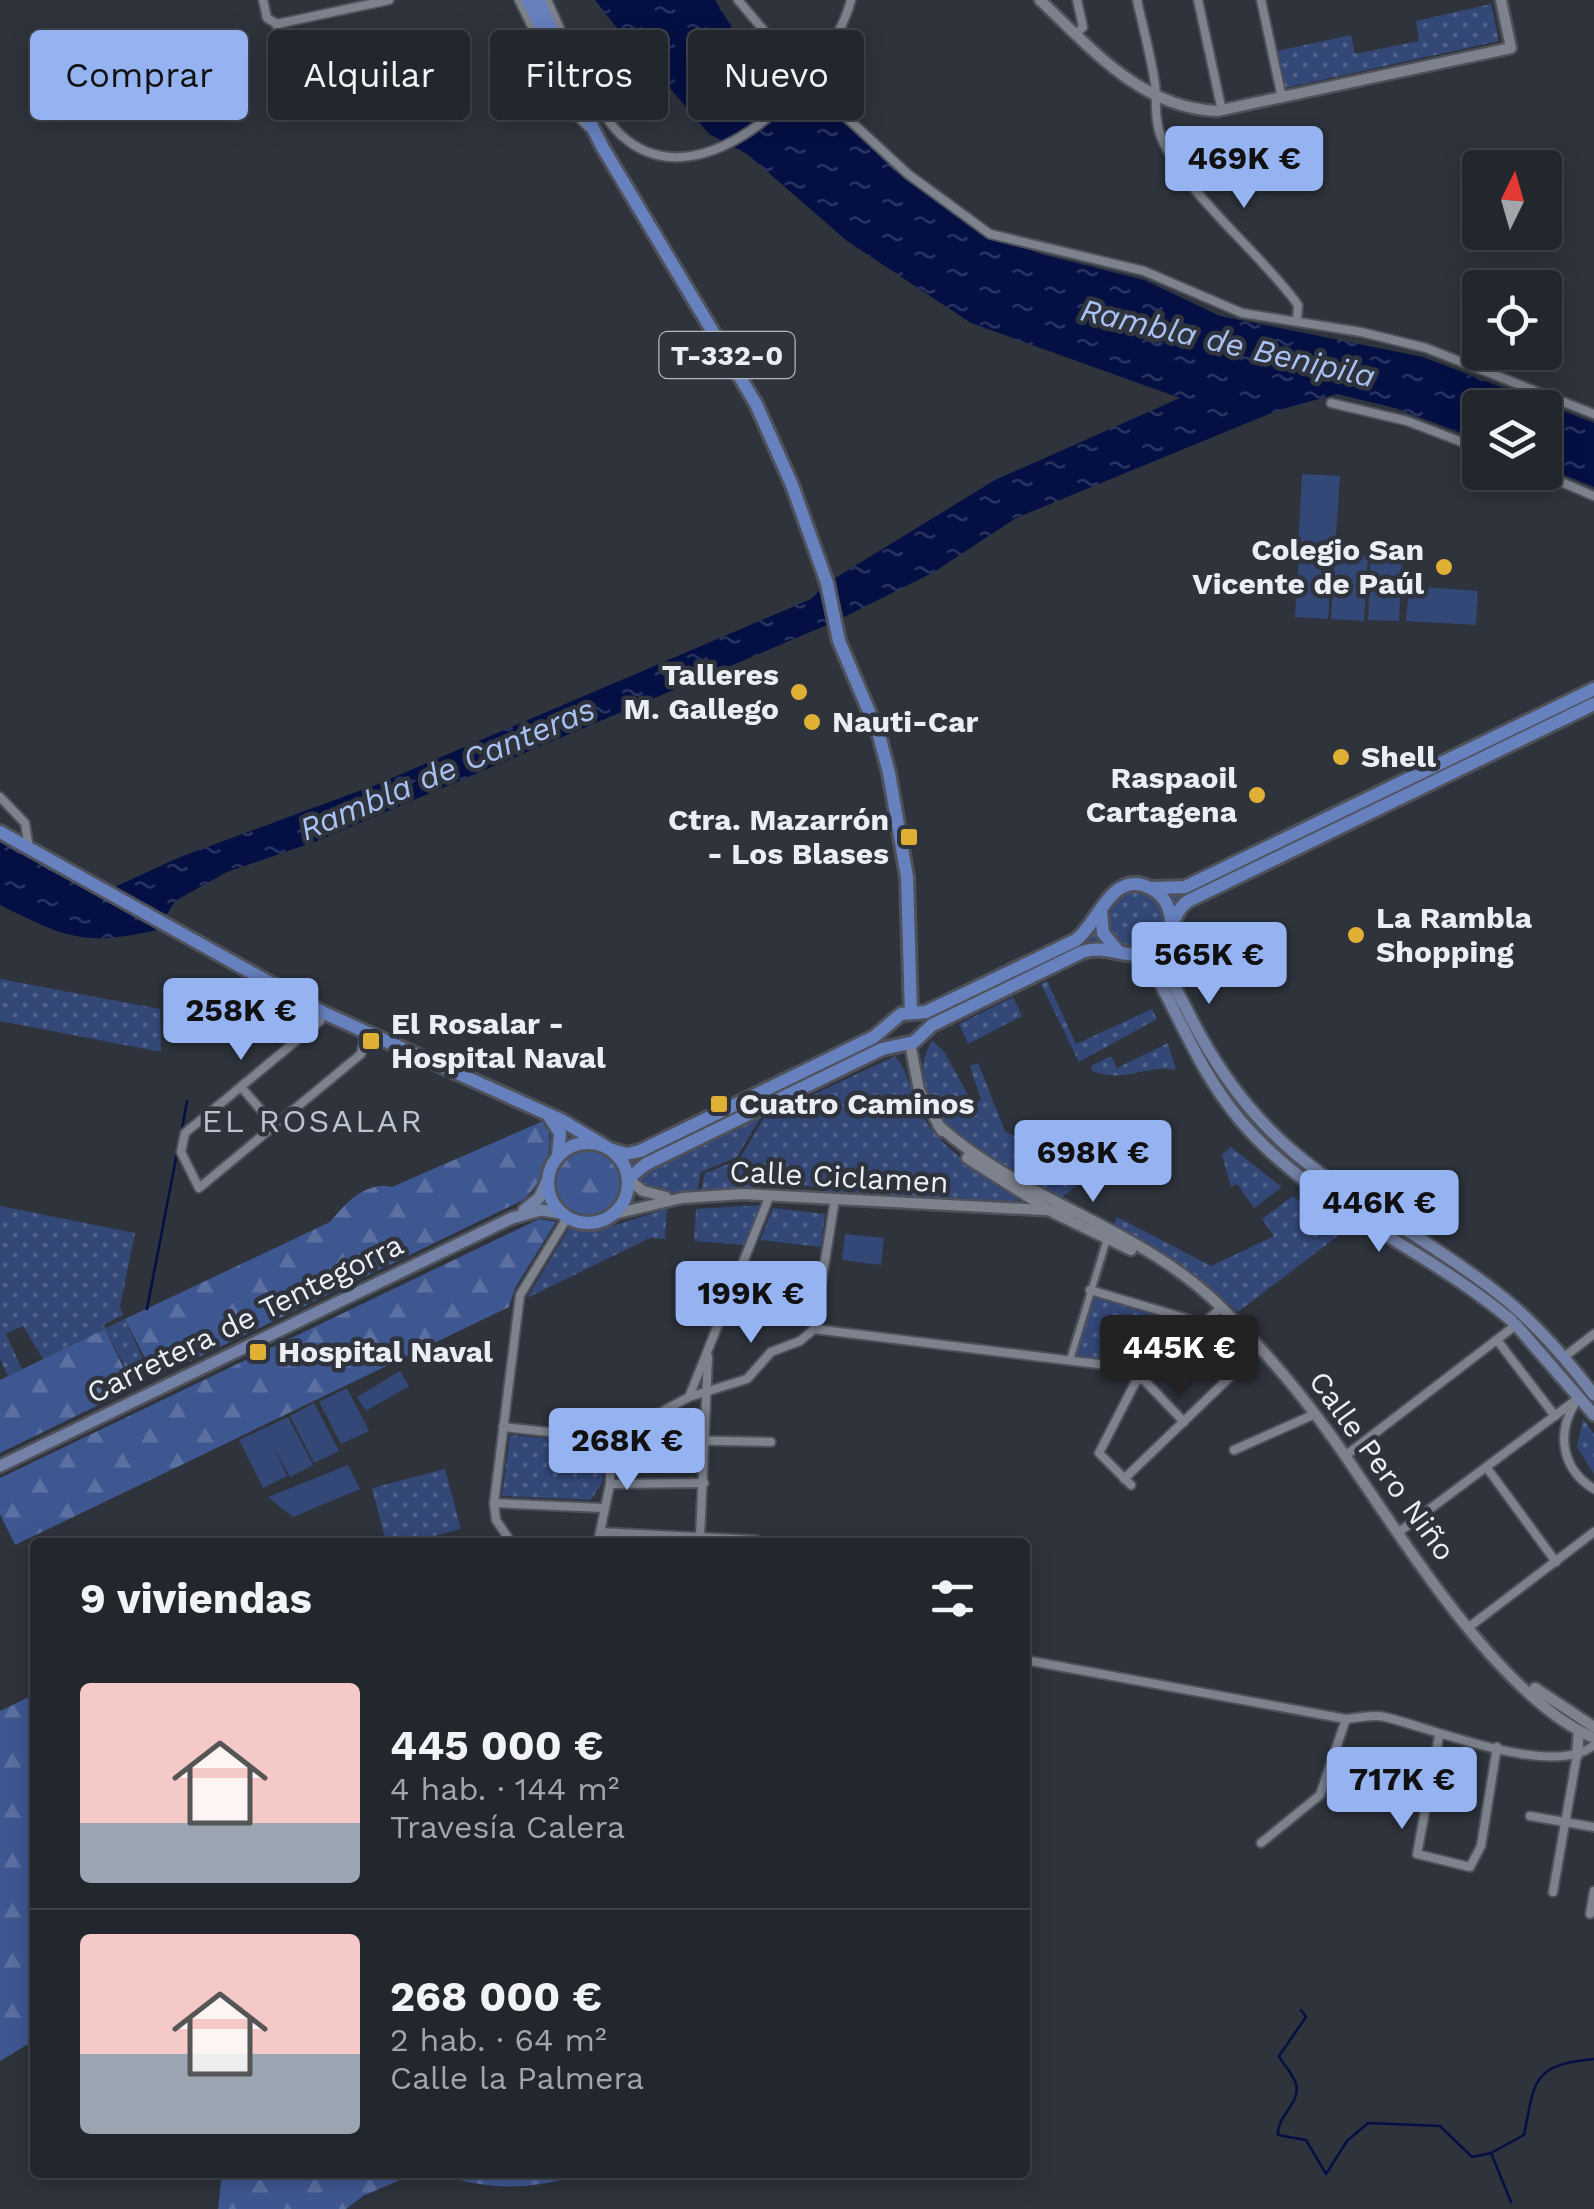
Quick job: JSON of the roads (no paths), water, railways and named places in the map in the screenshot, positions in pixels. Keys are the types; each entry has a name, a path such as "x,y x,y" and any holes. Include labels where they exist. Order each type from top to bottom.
{"main road":[{"name":"T-332-0","path":"528,0 599,141 756,404 815,548 834,622 878,735 902,840 911,1013"},
{"name":"T-332-0","path":"538,0 599,141"},
{"path":"558,1156 582,1144 626,1154 640,1151 874,1037 893,1021 926,1012 1076,940 1109,896 1124,886 1168,891 1185,887 1594,689"},
{"path":"1594,704 1188,900 1166,939 1165,965 1200,1037 1230,1086 1264,1128 1326,1181 1495,1291 1564,1358 1590,1393 1594,1416"},
{"path":"0,832 324,1013 538,1110 608,1149 622,1162 628,1179 626,1197 614,1214 591,1223 564,1215 550,1198 548,1181 558,1156 558,1127 538,1110"},
{"path":"1149,887 1166,902 1171,925"},
{"path":"1102,908 1102,933 1119,951"},
{"path":"1135,956 1151,952 1166,939"},
{"path":"628,1179 646,1164 704,1135 882,1049 907,1044 1090,949 1119,951 1151,966 1219,1093 1272,1154 1322,1194 1460,1281 1514,1323 1590,1393"},
{"path":"911,1013 922,1023 922,1033"},
{"path":"893,1021 892,1034 907,1044"},
{"name":"Carretera de Tentegorra","path":"0,1466 512,1218 536,1202 548,1181"},
{"name":"Carretera de Tentegorra","path":"512,1218 541,1210 564,1215"}],"street":[{"path":"263,0 267,18 277,24 389,0"},
{"path":"519,0 574,113 599,141 618,133"},
{"path":"547,0 586,81 618,133 641,149 672,154 730,146 760,120"},
{"path":"738,0 764,30"},
{"path":"839,30 851,0"},
{"path":"1040,0 1154,96 1187,108 1222,111 1511,48 1500,0"},
{"path":"1076,34 1083,26 1077,0"},
{"path":"1137,0 1156,122 1170,154 1281,282 1298,305 1297,320"},
{"path":"1198,0 1222,111"},
{"path":"1261,0 1282,98"},
{"path":"277,24 277,30"},
{"path":"849,120 908,174 990,234 1144,271 1242,313 1297,320 1426,348 1594,414"},
{"path":"1332,402 1407,421 1462,442"},
{"path":"1562,482 1594,496"},
{"path":"0,797 25,824 29,849"},
{"path":"324,1013 320,1022 185,1133 181,1152 199,1188 361,1054 366,1032"},
{"name":"Calle Pero Niño","path":"907,1044 919,1090 938,1125 964,1156 1054,1212"},
{"path":"241,1087 274,1126"},
{"name":"Calle Pero Niño","path":"938,1125 988,1164 1189,1280 1222,1307 1315,1414 1485,1646 1544,1705 1578,1731 1594,1736"},
{"name":"Calle Ciclamen","path":"628,1179 649,1194 682,1198 770,1195 1054,1212"},
{"path":"1017,1210 1024,1204 1021,1193"},
{"path":"689,1398 770,1195"},
{"name":"Calle Ciclamen","path":"614,1214 682,1198"},
{"path":"611,1439 706,1390 747,1379 772,1352 800,1342 814,1329 834,1199"},
{"path":"1054,1212 1112,1237 1090,1290 1070,1360"},
{"path":"509,1538 496,1520 494,1503 520,1295 564,1215"},
{"path":"1090,1290 1204,1324"},
{"path":"1222,1307 1144,1380 1135,1383 1099,1453 1128,1482 1260,1348"},
{"path":"1346,1456 1514,1323"},
{"path":"814,1329 1106,1365 1144,1380 1184,1422"},
{"path":"1564,1358 1594,1334"},
{"path":"1497,1340 1555,1416"},
{"path":"700,1537 708,1350"},
{"path":"1399,1532 1590,1393"},
{"path":"1590,1393 1568,1416 1564,1450 1573,1470 1594,1489"},
{"path":"1234,1450 1315,1414"},
{"path":"503,1426 611,1439 771,1442"},
{"path":"599,1538 610,1484 611,1439"},
{"path":"1487,1468 1556,1562"},
{"path":"610,1484 704,1483"},
{"path":"494,1503 603,1508"},
{"path":"600,1532 719,1538"},
{"path":"1469,1627 1594,1532"},
{"name":"Calle Pero Niño","path":"1485,1646 1594,1736"},
{"path":"1030,1661 1346,1718 1381,1716 1439,1736 1497,1747 1578,1755"},
{"path":"1261,1843 1320,1795 1346,1718"},
{"path":"1553,1892 1578,1755 1578,1731"},
{"path":"1439,1736 1417,1854 1470,1867 1481,1846 1497,1747"},
{"path":"1578,1755 1594,1736"},
{"path":"1530,1816 1594,1827"},
{"path":"1590,1914 1594,1891"}],"water":[{"path":"595,0 715,0 733,30 688,30 688,109 668,86 668,30 619,30"},
{"path":"697,120 849,120 908,174 990,234 1041,254 1144,280 1220,316 1423,357 1508,390 1462,390 1462,433 1395,408 1337,394 1279,410 1016,518 934,572 834,622 317,841 227,872 175,901 157,930 110,938 75,936 0,905 0,832 106,891 180,857 378,784 811,599 827,583 995,480 1180,398 971,323 847,241 747,154 709,134"},
{"path":"1562,411 1594,423 1594,487 1562,474"}],"waterway":[{"path":"181,1135 187,1101"},
{"path":"147,1309 177,1153"},
{"path":"1301,2010 1306,2017 1279,2056 1297,2091 1278,2135 1306,2140 1326,2174 1347,2141 1368,2123 1440,2126 1472,2157 1491,2153"},
{"path":"1511,2202 1491,2153 1524,2135 1535,2088 1548,2071 1594,2059"}],"place":[{"name":"Colegio San Vicente de Paúl","path":"1444,567"},
{"name":"Talleres M. Gallego","path":"799,692"},
{"name":"Nauti-Car","path":"812,722"},
{"name":"Shell","path":"1341,757"},
{"name":"Raspaoil Cartagena","path":"1257,795"},
{"name":"Ctra. Mazarrón - Los Blases","path":"909,837"},
{"name":"La Rambla Shopping","path":"1356,935"},
{"name":"El Rosalar - Hospital Naval","path":"371,1041"},
{"name":"Cuatro Caminos","path":"719,1104"},
{"name":"Hospital Naval","path":"258,1352"}],"district":[{"name":"EL ROSALAR","path":"313,1121"}],"water label":[{"name":"Rambla de Benipila","path":"1228,343"},
{"name":"Rambla de Canteras","path":"447,769"}]}
